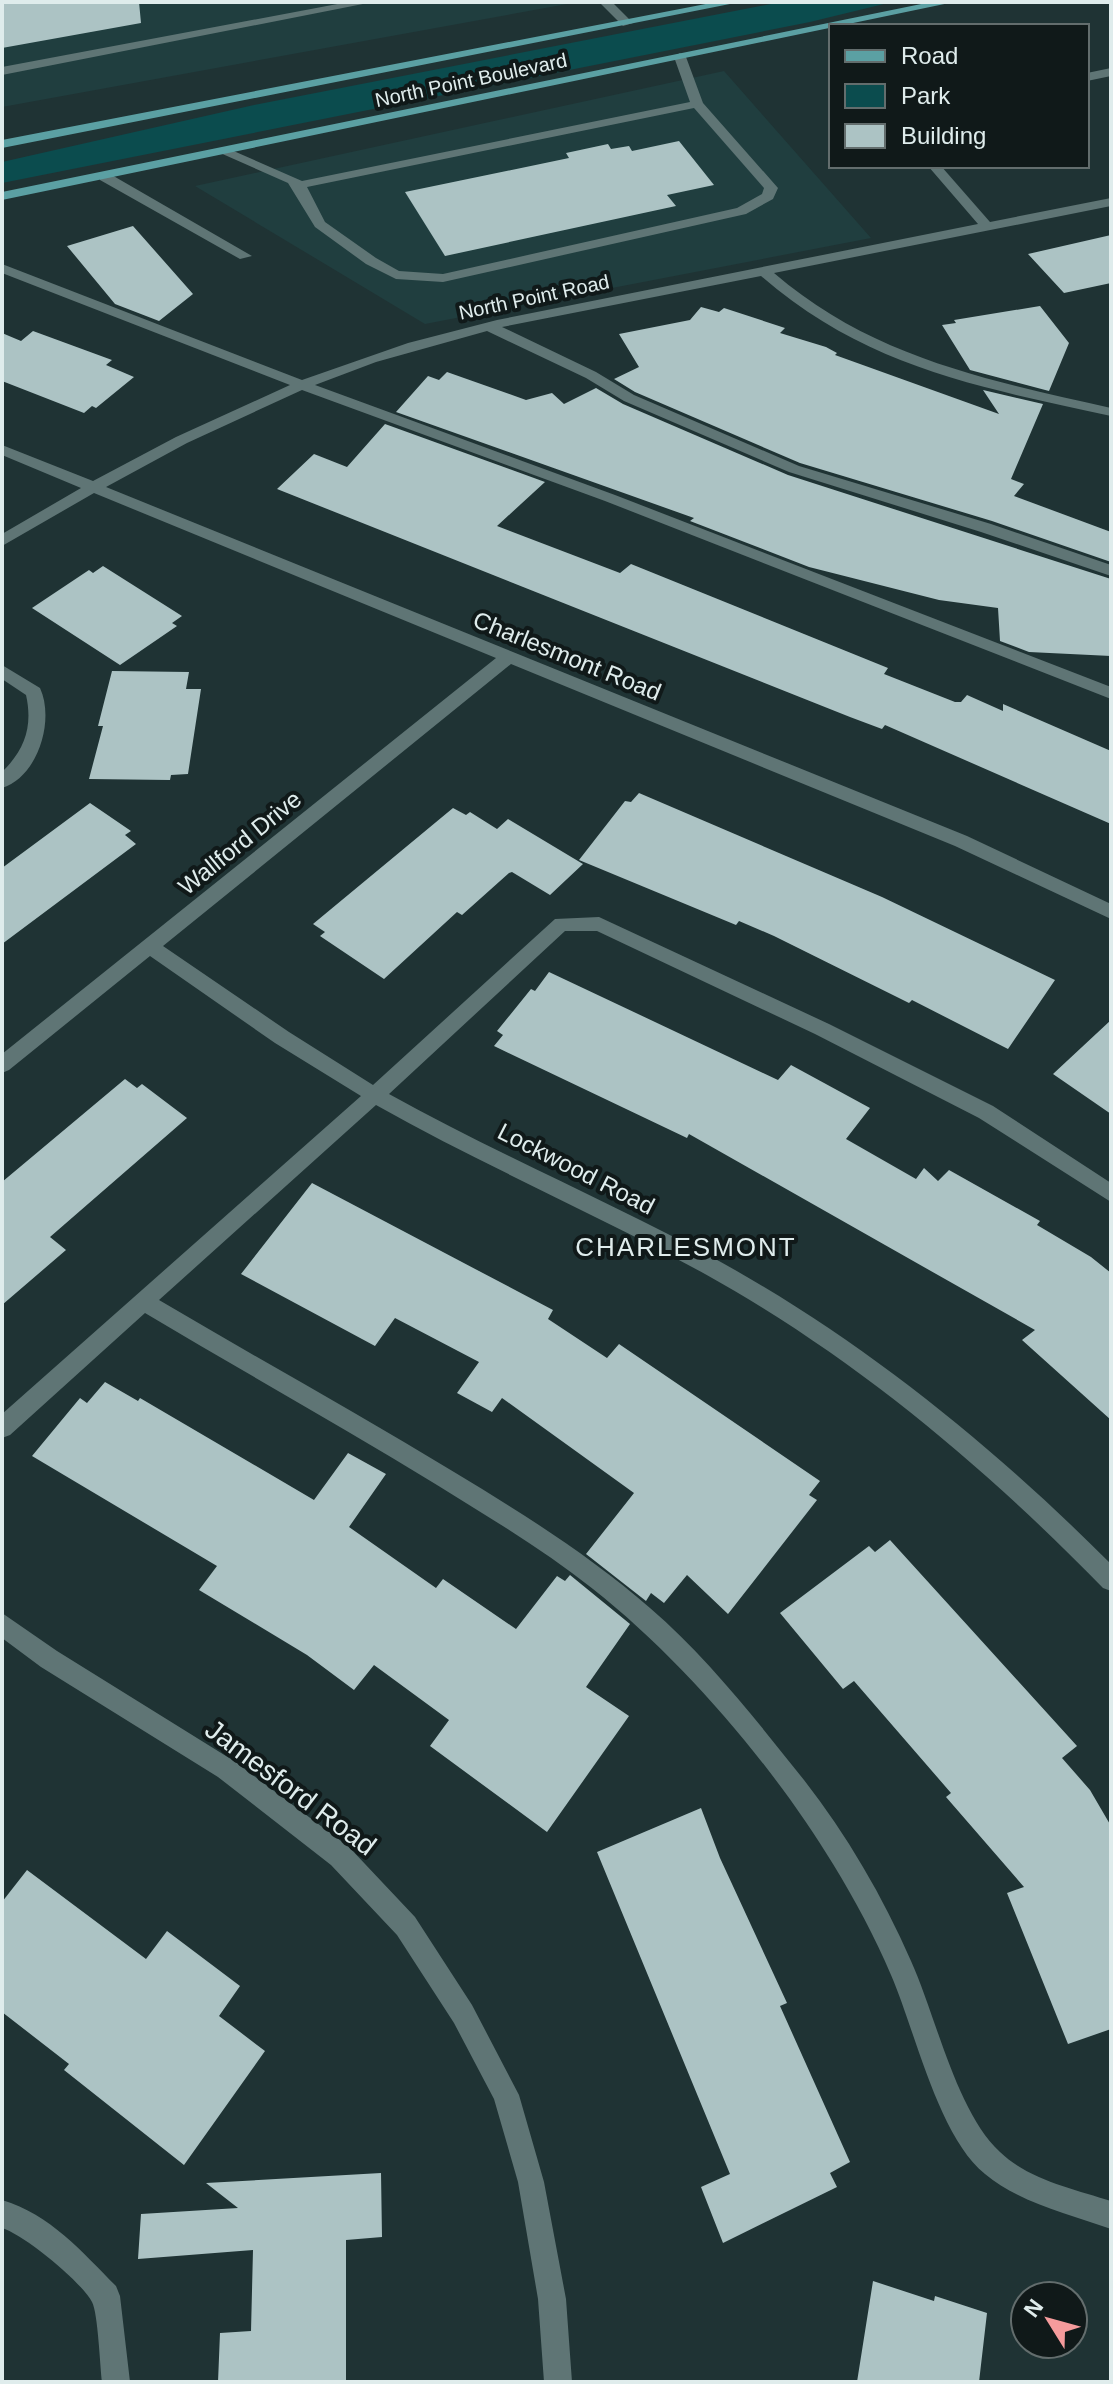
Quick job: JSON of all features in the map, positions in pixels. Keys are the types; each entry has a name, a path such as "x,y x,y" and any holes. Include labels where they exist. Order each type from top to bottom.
{"main road":[{"name":"North Point Boulevard","path":"2,144 734,2"},
{"name":"North Point Boulevard","path":"841,24 948,2"},
{"name":"North Point Boulevard","path":"2,196 829,26"}],"street":[{"path":"2,71 367,2"},
{"path":"605,2 627,23"},
{"path":"299,185 320,224 371,261 396,275 443,278 755,206 768,196 771,188 697,104 680,57"},
{"path":"1089,77 1111,72"},
{"path":"224,152 299,185 697,104"},
{"path":"936,168 987,227"},
{"path":"105,177 245,256"},
{"name":"North Point Road","path":"2,541 92,487 304,386 371,360 488,326 1111,202"},
{"path":"2,268 304,386 610,498 1111,693"},
{"path":"764,271 791,298 821,319 882,349 939,370 1111,412"},
{"path":"488,326 591,375 629,398 794,469 986,528 1111,571"},
{"name":"Charlesmont Road","path":"2,450 961,841 1111,912"},
{"name":"Wallford Drive","path":"2,1065 507,658"},
{"path":"2,671 34,692 40,713 25,762 2,782"},
{"path":"2,1428 561,924 599,924 822,1029 986,1112 1111,1194"},
{"name":"Lockwood Road","path":"150,946 286,1040 418,1119 752,1290 860,1359 992,1463 1111,1580"},
{"path":"142,1301 429,1468 534,1534 631,1606 727,1706 808,1804 852,1875 900,1966 959,2114 989,2161 1029,2187 1111,2215"},
{"name":"Jamesford Road","path":"2,1624 49,1659 226,1769 340,1856 406,1926 463,2014 506,2095 531,2182 552,2299 558,2382"},
{"path":"2,2214 23,2220 59,2248 106,2296 116,2382"}],"shaded area":[{"path":"2,2 578,2 2,107"},
{"path":"724,71 871,238 425,324 195,186"}],"green space":[{"path":"781,2 892,2 810,22 2,183 2,162 254,105"}],"building":[{"path":"2,2 139,2 141,23 2,48"},
{"path":"679,141 714,185 667,195 676,206 445,256 405,192 569,158 566,153 608,144 611,149 629,146 632,151"},
{"path":"133,226 193,294 159,321 115,304 67,246"},
{"path":"1111,235 1111,283 1064,293 1028,254"},
{"path":"1040,306 1069,343 1049,391 970,370 942,325 956,323 954,320"},
{"path":"701,307 719,312 724,308 785,328 780,333 826,347 837,353 835,355 999,414 983,390 1043,404 1011,479 1024,484 1014,496 1111,532 1111,562 992,521 800,463 635,392 614,379 639,367 619,334 690,320"},
{"path":"33,331 112,360 106,365 134,377 96,408 92,406 84,413 2,381 2,333 21,341"},
{"path":"447,372 526,400 552,393 564,404 596,388 623,404 788,475 1111,579 1111,656 1029,652 1000,641 998,608 939,600 809,567 690,521 694,518 396,412 428,376 439,380"},
{"path":"385,424 545,482 497,526 620,573 631,564 888,668 884,674 955,702 961,702 967,695 1003,711 1003,704 1111,751 1111,824 885,725 882,729 850,717 277,489 314,454 347,467"},
{"path":"103,566 182,616 172,623 177,626 120,665 32,608 89,570 93,573"},
{"path":"112,671 189,672 186,689 201,689 188,774 171,775 170,780 89,779 103,726 98,726"},
{"path":"639,793 882,897 1055,980 1008,1049 774,936 739,921 736,925 579,860 625,801 631,802"},
{"path":"90,803 131,831 125,835 136,844 2,944 2,868"},
{"path":"453,808 466,815 470,812 497,829 508,819 583,864 550,895 509,873 462,915 457,912 384,979 320,936 325,932 313,924"},
{"path":"549,972 778,1080 791,1065 870,1108 846,1139 916,1179 924,1168 938,1181 949,1170 1040,1221 1037,1225 1091,1257 1111,1273 1111,1420 1022,1340 1035,1330 689,1134 687,1138 494,1046 503,1035 497,1031"},
{"path":"1111,1020 1111,1114 1053,1074"},
{"path":"125,1079 137,1088 142,1084 187,1118 50,1237 66,1250 2,1305 2,1182"},
{"path":"312,1183 553,1310 548,1319 607,1358 619,1344 820,1481 809,1495 817,1500 728,1614 687,1575 664,1603 651,1593 646,1601 586,1554 634,1493 502,1398 492,1412 457,1393 479,1362 395,1318 375,1346 241,1274"},
{"path":"105,1382 138,1401 140,1398 314,1500 348,1453 386,1474 349,1527 436,1588 443,1579 516,1629 557,1576 565,1581 570,1575 630,1624 586,1687 629,1716 547,1832 430,1746 449,1720 374,1665 354,1690 307,1655 199,1590 217,1566 32,1456 80,1398 87,1403"},
{"path":"890,1540 1077,1746 1062,1758 1090,1790 1111,1826 1111,2029 1068,2044 1007,1893 1024,1887 946,1797 951,1793 854,1681 843,1689 780,1613 869,1546 875,1552"},
{"path":"701,1808 720,1858 787,2003 780,2006 850,2162 830,2173 837,2187 723,2243 701,2187 730,2174 597,1852"},
{"path":"27,1870 146,1959 167,1931 240,1986 219,2016 265,2051 184,2165 64,2070 69,2064 2,2012 2,1902"},
{"path":"381,2173 382,2237 346,2240 346,2382 218,2382 220,2333 251,2331 253,2250 138,2259 141,2214 238,2208 206,2183"},
{"path":"873,2281 934,2301 935,2296 987,2313 979,2382 857,2382"}],"district":[{"name":"CHARLESMONT","path":"686,1247"}]}
